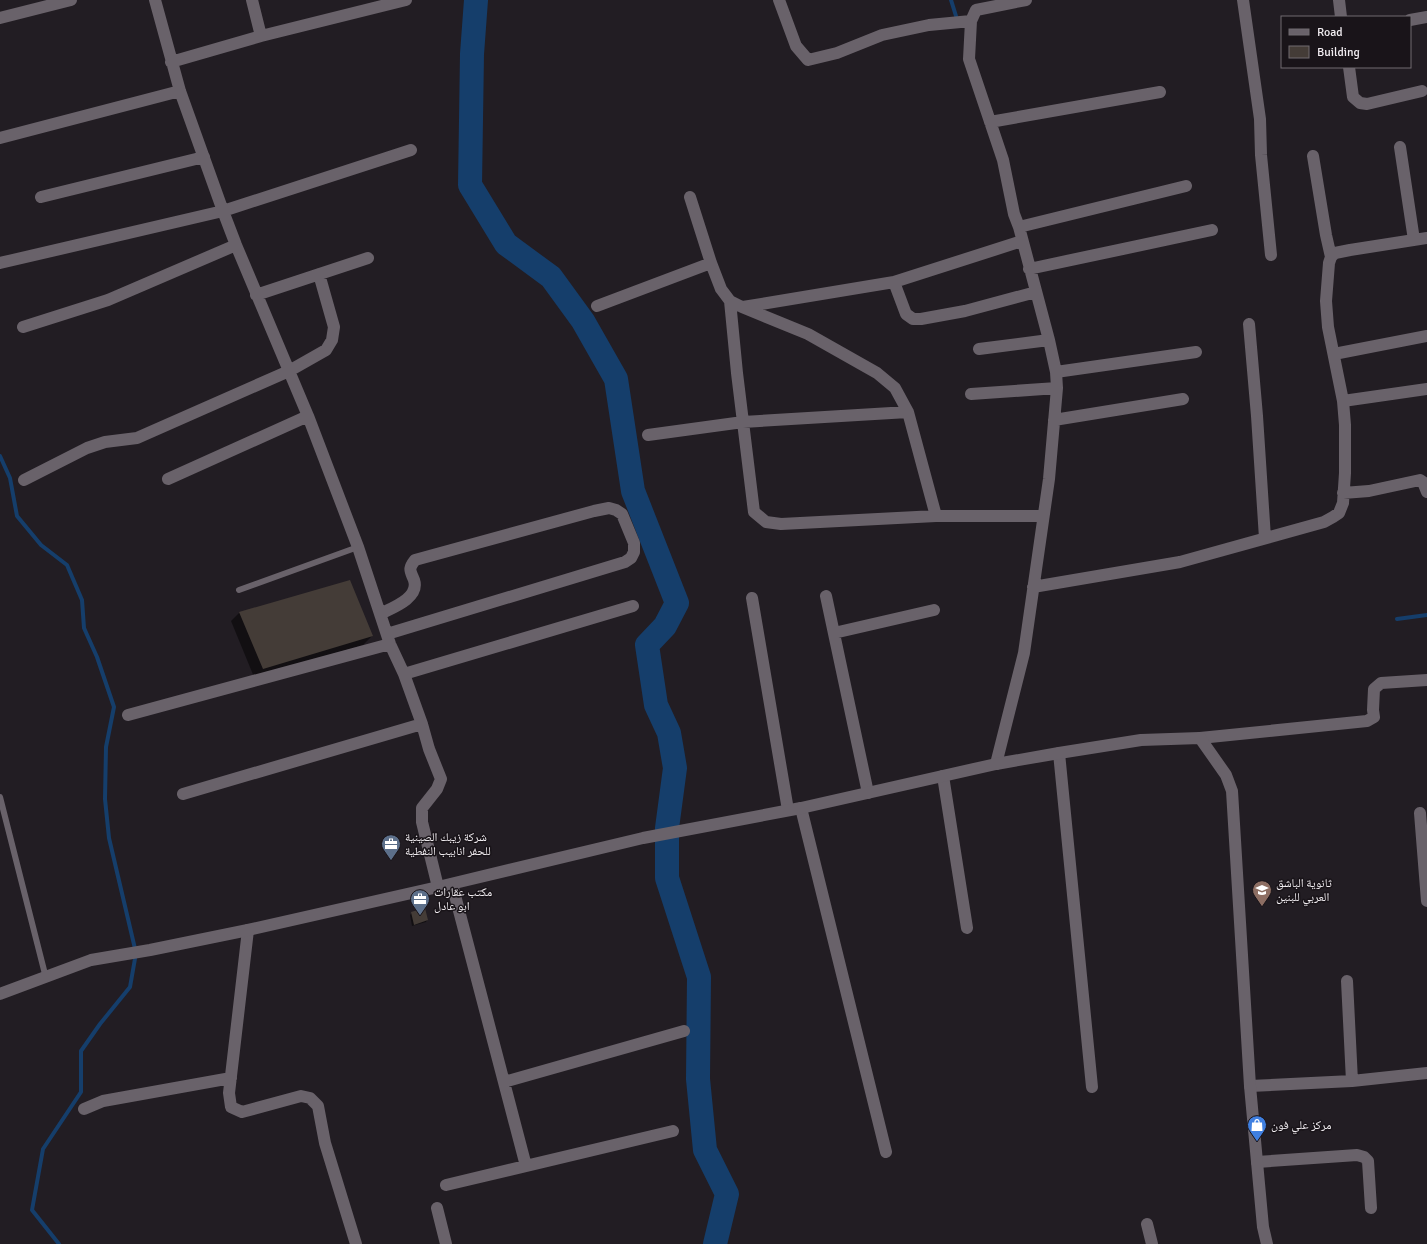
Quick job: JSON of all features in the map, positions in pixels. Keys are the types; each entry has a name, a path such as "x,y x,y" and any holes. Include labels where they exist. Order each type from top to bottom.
{"street":[{"path":"0,18 71,0"},
{"path":"155,0 180,91 223,211 256,295 308,416 358,547 380,614 404,674 422,724 429,749 441,779 437,789 422,808 422,822 438,887"},
{"path":"252,0 261,36"},
{"path":"172,62 261,36 406,0"},
{"path":"779,0 796,46 808,60 837,53 882,35 929,25 971,21"},
{"path":"996,764 1024,653 1049,479 1057,388 1056,372 1049,340 1019,227 1014,214 1003,160 969,59 971,21 976,10 1026,0"},
{"path":"1243,0 1260,119 1261,155 1271,255"},
{"path":"1339,0 1341,16"},
{"path":"1411,20 1427,17"},
{"path":"1349,68 1353,96 1360,103 1367,104 1422,90"},
{"path":"0,138 180,91"},
{"path":"990,122 1160,92"},
{"path":"1400,147 1414,240"},
{"path":"0,263 223,211 411,150"},
{"path":"1313,156 1331,257"},
{"path":"41,197 204,158"},
{"path":"1019,227 1186,186"},
{"path":"690,197 721,289 730,300 742,308 808,334 877,373 895,388 908,412 936,516"},
{"path":"1029,269 1212,230"},
{"path":"1033,587 1180,562 1324,522 1339,513 1343,503 1344,493 1345,425 1343,401 1328,327 1326,301 1329,263 1331,257 1335,253 1427,238"},
{"path":"742,308 894,282 1022,242"},
{"path":"23,327 108,300 236,245"},
{"path":"256,295 368,258"},
{"path":"597,306 711,263"},
{"path":"24,480 87,448 105,442 137,438 289,371 326,350 332,340 334,327 319,274"},
{"path":"894,282 906,314 912,319 921,319 965,311 1036,292"},
{"path":"730,300 742,422 754,512 766,522 781,524 936,516 1043,516"},
{"path":"1249,324 1265,538"},
{"path":"1334,354 1427,336"},
{"path":"979,349 1049,340"},
{"path":"1056,372 1196,352"},
{"path":"971,394 1057,388"},
{"path":"1343,401 1427,389"},
{"path":"1054,420 1183,399"},
{"path":"648,435 742,422 908,412"},
{"path":"168,480 308,416"},
{"path":"1344,493 1425,480 1427,492"},
{"path":"128,715 389,639 625,562 631,558 634,552 634,543 622,514 616,510 608,508 415,560 411,565 410,572 415,588 411,595 404,602 380,614"},
{"path":"826,596 868,793"},
{"path":"752,598 788,810"},
{"path":"404,674 634,606"},
{"path":"834,633 934,610"},
{"path":"0,994 92,960 248,930 452,884 643,838 801,808 996,764 1141,740 1200,738 1368,721 1374,717 1374,690 1381,683 1427,680"},
{"path":"183,794 422,724"},
{"path":"1200,738 1226,775 1232,791 1250,1086 1263,1227 1267,1244"},
{"path":"1059,753 1092,1087"},
{"path":"943,776 967,928"},
{"path":"801,808 886,1152"},
{"path":"1420,813 1427,901"},
{"path":"452,884 526,1166"},
{"path":"248,930 229,1093 231,1107 242,1112 301,1096 310,1098 318,1106 325,1143 356,1244"},
{"path":"1347,981 1352,1081"},
{"path":"504,1082 684,1031"},
{"path":"1250,1086 1352,1081 1427,1073"},
{"path":"84,1109 103,1101 231,1078"},
{"path":"446,1185 673,1131"},
{"path":"1257,1162 1357,1155 1364,1157 1368,1161 1371,1208"},
{"path":"437,1208 446,1244"},
{"path":"1146,1224 1152,1244"}],"lane":[{"path":"239,590 358,547"},
{"path":"0,797 46,978"}],"building":[{"path":"350,580 373,636 263,669 239,612"},
{"name":"مكتب عقارات ابو عادل","path":"425,908 428,920 414,925 411,912"}],"waterway":[{"path":"476,0 472,54 470,185 506,244 551,277 583,321 616,379 633,491 677,603 665,626 647,645 656,705 669,733 675,768 667,828 667,878 699,977 698,1079 705,1150 727,1194 715,1244"},
{"path":"951,0 956,16"},
{"path":"0,456 10,478 17,516 41,545 67,565 82,600 84,628 97,657 114,707 106,747 105,799 109,838 136,953 130,987 100,1024 81,1051 81,1092 43,1149 32,1210 59,1244"},
{"path":"1397,619 1427,615"}],"place":[{"name":"شركة زيبك الصينية للحفر انابيب النفطية","path":"391,861"},
{"name":"ثانوية الباشق العربي للبنين","path":"1262,907"},
{"name":"مكتب عقارات ابو عادل","path":"420,916"},
{"name":"مركز علي فون","path":"1257,1142"}]}
